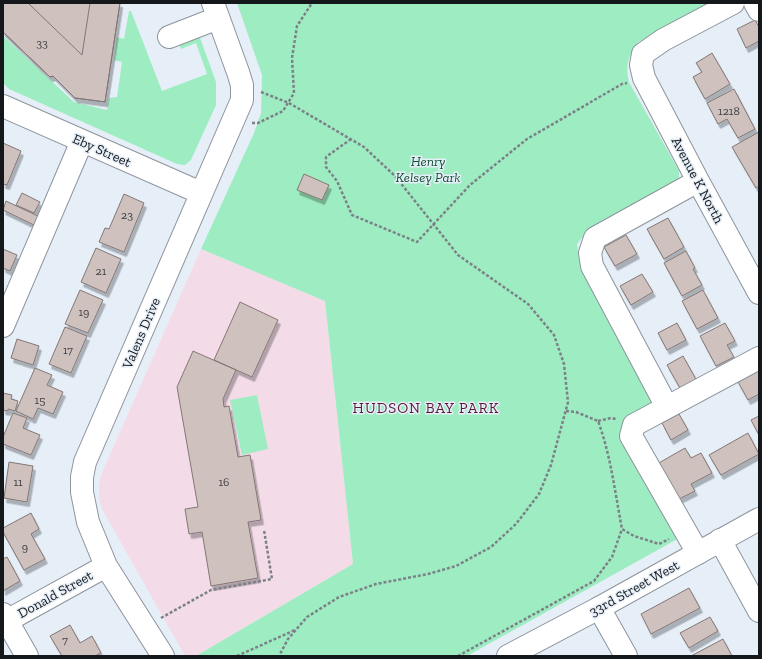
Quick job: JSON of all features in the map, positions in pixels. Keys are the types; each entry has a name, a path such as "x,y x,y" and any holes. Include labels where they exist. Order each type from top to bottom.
{"street":[{"path":"643,72 643,54 663,40 733,3"},
{"path":"755,3 759,10"},
{"path":"169,37 216,10"},
{"name":"Valens Drive","path":"163,656 106,566 88,522 82,492 82,477 85,462 242,100 242,85 216,10"},
{"name":"Avenue K North","path":"643,72 698,181 759,292"},
{"name":"Eby Street","path":"3,106 201,193"},
{"path":"3,326 82,141"},
{"path":"667,407 592,266 590,253 595,238 698,181"},
{"path":"698,553 631,436 634,425 759,358"},
{"name":"33rd Street West","path":"508,656 599,608 759,519"},
{"path":"720,540 759,611"},
{"name":"Donald Street","path":"4,619 106,566"},
{"path":"599,608 626,656"},
{"path":"4,619 26,656"}],"path":[{"path":"254,123 258,123 283,111 294,93 292,58 298,26 312,3"},
{"path":"351,139 326,158 326,167 337,181 352,215 417,242 432,224 470,185 526,139 643,72"},
{"path":"259,91 289,103 364,147 395,176 458,255 528,304 554,335 564,364 568,402 551,465 539,494 516,524 491,547 456,566 428,574 376,584 339,597 307,617 288,639 279,656"},
{"path":"458,656 594,581 612,558 622,530 604,439 598,421 576,412 566,411"},
{"path":"160,618 211,590 272,578 264,530"},
{"path":"622,530 634,536 658,544 685,531"},
{"path":"237,656 296,630"}],"shaded area":[{"path":"201,249 325,301 353,564 196,656 185,656 102,509 99,498 99,485 101,475"}],"green space":[{"name":"Henry Kelsey Park","path":"237,3 712,3 638,42 630,56 627,66 629,82 679,171 679,182 585,234 577,244 579,257 655,392 655,401 628,420 681,537 467,656 196,656 353,564 325,301 201,249 254,133 261,113 262,75"},
{"path":"129,11 131,11 162,91 207,74 196,43 181,49 179,44 199,35 216,82 216,105 191,160 185,165 177,164 9,89 3,83 3,36 74,102 107,110 109,98 117,97 122,62 114,60 117,37 124,39"},
{"path":"257,395 268,449 242,455 230,400"}],"building":[{"path":"3,3 28,3 82,55 90,3 120,3 105,102 75,98 53,76 50,77 3,32"},
{"path":"3,3 120,3 105,102 75,98 53,76 50,77 3,32"},
{"path":"755,20 759,27 759,41 746,48 737,29"},
{"path":"712,53 730,84 705,99 693,77 702,72 696,63"},
{"path":"734,89 755,129 738,138 727,119 718,124 707,103"},
{"path":"759,132 759,186 756,188 732,147"},
{"path":"3,143 21,151 7,185 3,184"},
{"path":"304,174 329,185 322,200 297,190"},
{"path":"22,193 40,202 34,213 16,205"},
{"path":"124,194 144,203 124,252 99,242 105,228 109,229"},
{"path":"6,201 42,218 38,227 3,210"},
{"path":"668,218 684,247 664,259 647,229"},
{"path":"626,235 637,254 615,266 604,247"},
{"path":"96,248 121,259 106,293 81,282"},
{"path":"3,249 17,255 10,271 3,268"},
{"path":"686,251 695,268 693,269 702,285 682,296 664,263"},
{"path":"642,274 653,292 631,305 620,286"},
{"path":"80,290 103,300 88,333 65,324"},
{"path":"703,290 718,318 697,329 682,301"},
{"path":"240,302 278,320 252,377 214,360"},
{"path":"677,323 686,340 667,350 658,333"},
{"path":"725,323 735,341 727,345 734,357 716,366 700,336"},
{"path":"65,327 87,336 71,373 49,364"},
{"path":"17,339 39,346 33,365 11,358"},
{"path":"193,351 236,370 223,399 224,407 229,406 238,457 250,455 261,520 248,522 258,578 211,586 202,532 189,534 185,509 198,507 177,387"},
{"path":"683,356 697,381 681,390 667,365"},
{"path":"35,368 52,375 47,385 63,392 53,414 38,408 33,419 16,411"},
{"path":"758,371 759,394 748,400 738,382"},
{"path":"3,393 12,395 11,399 18,401 15,411 8,409 8,411 3,410"},
{"path":"13,413 27,418 23,428 40,435 31,455 3,444 3,437"},
{"path":"679,414 688,430 671,440 662,423"},
{"path":"759,416 759,435 751,420"},
{"path":"748,433 759,454 721,475 709,455"},
{"path":"685,448 691,458 701,453 712,473 691,484 695,491 677,500 657,464"},
{"path":"9,462 33,466 27,502 4,498"},
{"path":"31,513 39,529 31,534 45,559 24,570 3,532 3,528"},
{"path":"7,557 20,581 3,591 3,559"},
{"path":"689,588 700,608 651,634 641,614"},
{"path":"710,617 718,631 689,648 680,633"},
{"path":"70,625 80,643 92,636 101,653 95,656 62,656 50,636"},
{"path":"723,639 732,656 691,656"}],"district":[{"name":"HUDSON BAY PARK","path":"426,408"}]}
